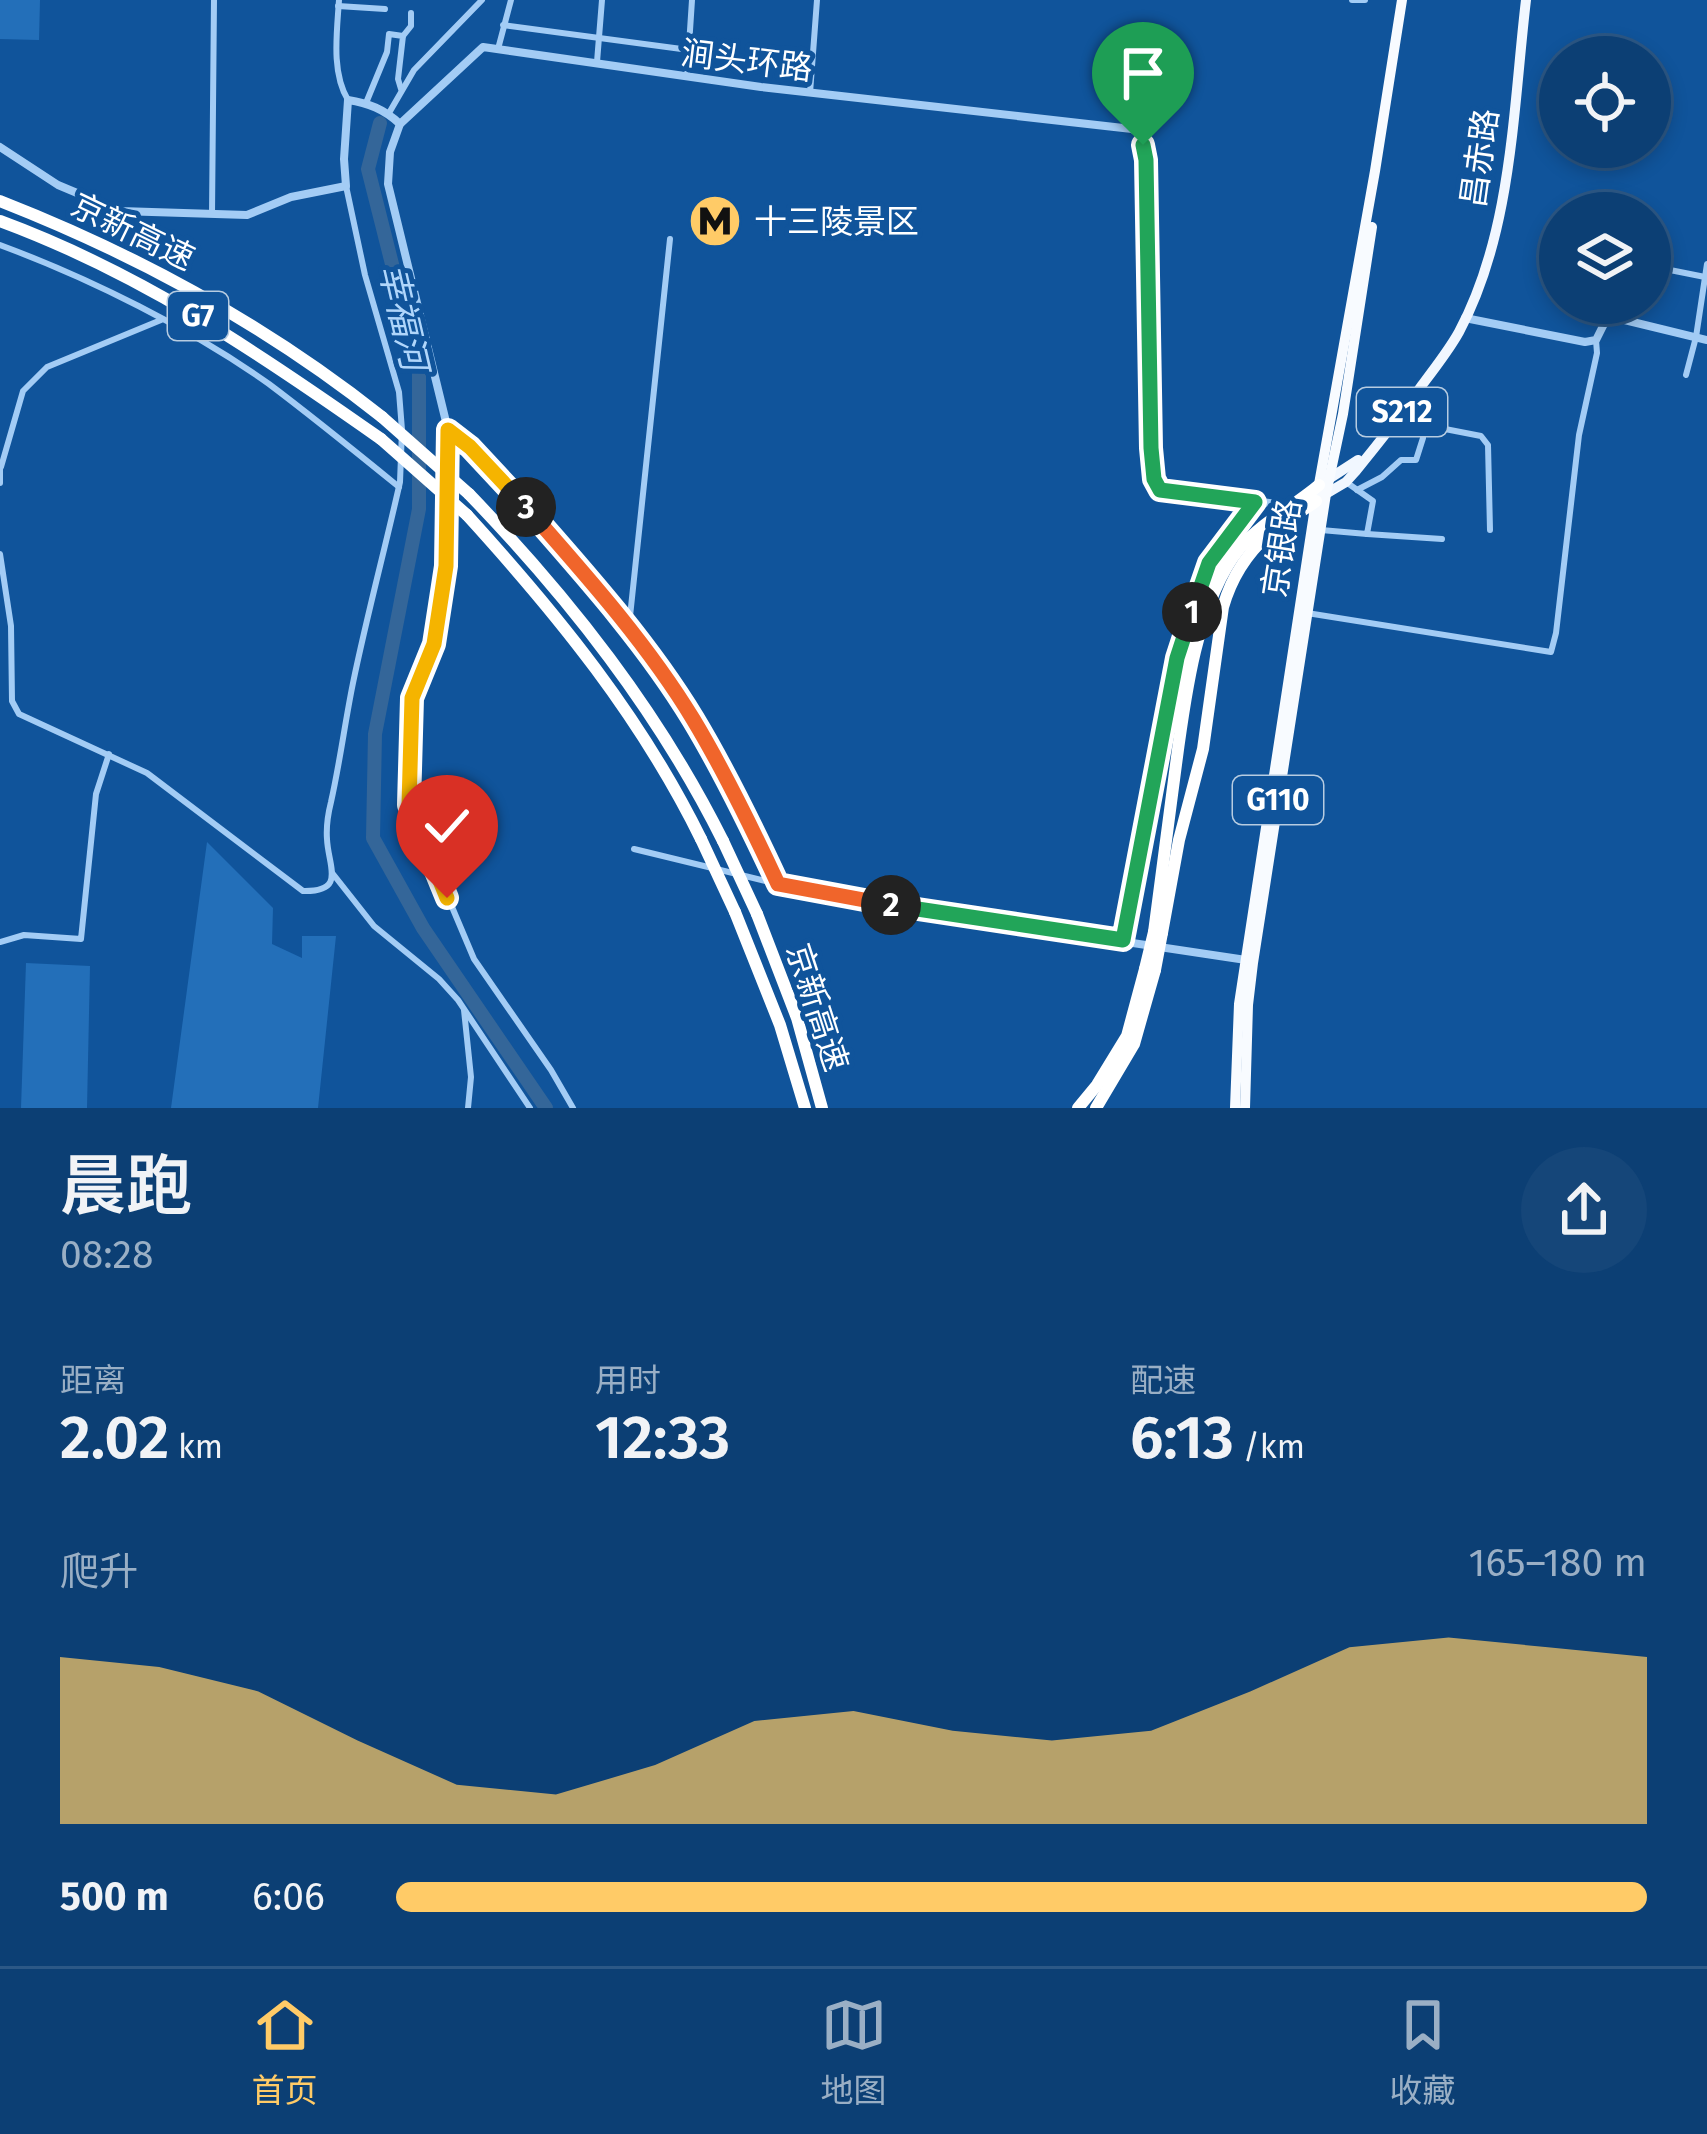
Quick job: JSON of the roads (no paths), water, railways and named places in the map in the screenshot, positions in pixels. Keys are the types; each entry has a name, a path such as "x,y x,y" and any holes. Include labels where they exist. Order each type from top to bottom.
{"highway":[{"name":"京银路","path":"1245,1108 1249,961 1406,0"},
{"name":"京新高速","path":"0,201 59,224 209,298 282,343 382,417 469,494 565,599 623,674 704,802 757,914 797,1018 822,1108"},
{"name":"京新高速","path":"0,221 55,241 205,319 381,439 467,515 609,683 648,741 735,912 780,1025 805,1108"},
{"name":"京银路","path":"1235,1108 1238,1004 1321,530 1323,489"},
{"path":"1158,932 1181,724 1196,650 1218,587 1251,537 1291,506 1323,489"},
{"path":"1096,1108 1134,1044 1203,749 1228,588 1262,541 1323,489"},
{"path":"1082,1108 1126,1036 1149,969"}],"main road":[{"name":"昌赤路","path":"1323,489 1350,487 1461,329 1482,278 1497,222 1526,0"},
{"name":"昌赤路","path":"1323,489 1361,457 1464,318"}],"street":[{"path":"212,214 214,0"},
{"path":"511,0 498,49 483,47 400,124 390,152 388,184 448,430 446,566 434,644 412,698 409,805 474,959 573,1108"},
{"path":"597,64 602,0"},
{"path":"687,76 692,0"},
{"path":"810,93 818,0"},
{"path":"1352,0 1365,0"},
{"path":"388,113 413,70 478,2"},
{"path":"385,9 338,3 336,36 340,86 348,100 346,186 364,275 399,392 402,453 399,487 356,669 326,842 333,874 374,926 439,979 464,1008 530,1108"},
{"path":"401,91 403,36 411,26 411,13"},
{"path":"503,25 688,50"},
{"path":"366,103 389,34 403,36"},
{"name":"涧头环路","path":"498,49 1139,133 1146,160 1154,479 1160,490 1291,506"},
{"path":"348,100 388,113 400,124"},
{"path":"0,147 58,185 120,212 247,215 291,197 346,186"},
{"path":"629,629 670,239"},
{"path":"0,245 80,277 213,348 266,382 399,487"},
{"path":"1686,375 1704,302 1707,264"},
{"path":"1671,269 1706,274"},
{"path":"1307,613 1551,652 1579,435 1598,352 1596,340 1608,316 1707,340"},
{"path":"1464,318 1585,342 1596,340"},
{"path":"0,483 0,467 23,391 47,367 161,320"},
{"path":"1401,414 1409,422 1480,436 1488,445 1490,530"},
{"path":"448,430 511,489 629,629 692,716 778,884"},
{"path":"1350,487 1382,477 1401,460 1416,460 1423,438"},
{"path":"1350,487 1373,501 1367,534"},
{"path":"1123,940 1177,658 1209,563 1255,502"},
{"path":"1321,530 1442,539"},
{"path":"0,554 11,626 14,707 19,714 147,773 303,891 326,887 333,874"},
{"path":"0,942 24,935 81,939 96,794 109,754"},
{"path":"634,849 778,884 952,916 1249,961"},
{"path":"464,1008 471,1077 468,1108"}],"waterway":[{"name":"幸福河","path":"380,123 368,169 419,371 419,509 375,734 373,838 423,928 546,1108"}],"place":[{"name":"十三陵景区","path":"715,221"}]}
